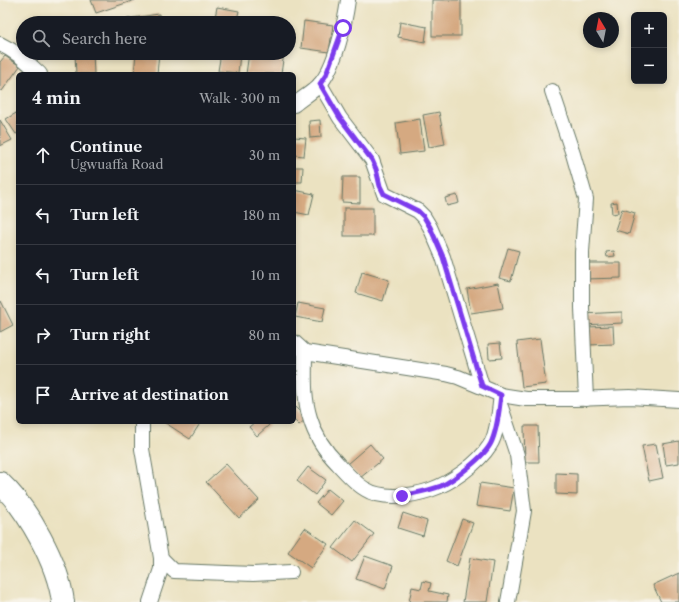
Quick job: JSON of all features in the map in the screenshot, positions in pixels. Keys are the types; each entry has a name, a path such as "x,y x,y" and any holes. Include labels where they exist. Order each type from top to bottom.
{"main road":[{"path":"0,483 25,512 40,537 55,570 63,602"}],"street":[{"path":"296,103 320,84 326,75 340,41 348,0"},
{"path":"0,44 16,52"},
{"path":"26,60 38,72"},
{"path":"320,84 340,118 372,160 384,194 418,211 430,227 443,257 482,386"},
{"path":"552,91 586,199 582,252 582,308 586,399"},
{"path":"296,344 305,352 458,377 482,386 501,400 517,455 524,511 508,602"},
{"path":"305,352 304,389 309,418 317,436 326,451 349,476 366,490 383,495 402,496 422,492 442,485 470,466 491,444 495,434 501,400"},
{"path":"501,400 630,397 679,400"},
{"path":"142,424 142,448 161,558 161,569 150,602"},
{"path":"161,558 174,571 253,574 291,572"}],"building":[{"path":"91,0 135,0 96,13"},
{"path":"432,0 461,0 461,36 432,36"},
{"path":"217,7 239,11 238,16 215,16"},
{"path":"159,14 159,16 146,16"},
{"path":"304,21 333,25 329,52 301,48"},
{"path":"400,22 427,27 425,42 398,37"},
{"path":"5,56 20,66 2,91 0,90 0,62"},
{"path":"75,60 93,60 94,72 76,72"},
{"path":"135,60 158,60 157,72 134,72"},
{"path":"220,60 239,60 238,72 218,71"},
{"path":"248,60 283,60 281,72 246,72"},
{"path":"439,112 445,144 429,147 423,115"},
{"path":"16,113 16,134 6,119"},
{"path":"420,119 424,151 400,154 396,123"},
{"path":"0,120 12,140 0,146"},
{"path":"320,120 321,137 310,138 309,121"},
{"path":"296,137 306,138 304,156 296,155"},
{"path":"296,167 303,167 302,182 296,182"},
{"path":"343,177 360,177 360,203 342,202"},
{"path":"296,190 314,194 309,215 296,212"},
{"path":"457,195 459,203 447,206 445,198"},
{"path":"617,202 618,213 612,214 611,203"},
{"path":"344,208 373,208 373,236 344,236"},
{"path":"622,209 635,213 629,234 615,230"},
{"path":"508,248 519,251 511,281 499,278"},
{"path":"614,251 615,256 607,257 606,252"},
{"path":"585,263 621,263 621,278 585,279"},
{"path":"362,272 389,280 383,301 356,293"},
{"path":"498,283 503,308 471,313 467,289"},
{"path":"1,301 13,325 0,332 0,302"},
{"path":"298,303 325,308 322,322 296,317"},
{"path":"622,312 622,323 583,325 582,314"},
{"path":"613,326 614,344 588,345 587,327"},
{"path":"540,339 546,384 522,387 517,342"},
{"path":"500,343 502,358 489,359 488,344"},
{"path":"296,407 307,418 299,425 296,422"},
{"path":"167,424 200,424 190,439"},
{"path":"253,424 269,425 257,436 249,427"},
{"path":"524,426 538,426 539,462 525,462"},
{"path":"679,441 679,463 666,465 663,444"},
{"path":"370,444 383,459 360,478 347,464"},
{"path":"656,444 663,478 649,481 642,446"},
{"path":"226,464 259,500 239,518 206,482"},
{"path":"308,467 326,480 315,495 297,481"},
{"path":"556,473 577,474 577,495 556,494"},
{"path":"480,483 514,488 510,511 476,506"},
{"path":"328,489 343,501 331,515 316,503"},
{"path":"403,513 427,521 423,536 398,528"},
{"path":"462,519 473,523 457,566 446,561"},
{"path":"355,520 374,534 352,562 333,548"},
{"path":"305,528 328,544 311,568 288,552"},
{"path":"365,556 393,566 385,589 356,579"},
{"path":"470,558 493,562 487,602 463,602"},
{"path":"679,573 679,602 661,602 653,585"},
{"path":"423,581 431,583 429,591 448,595 447,602 409,602 412,587 421,589"}],"route":[{"path":"343,28 340,41 326,75 320,84 340,118 372,160 384,194 418,211 430,227 443,257 482,386 501,395 495,434 491,444 485,452 470,466 442,485 422,492 402,496"}]}
